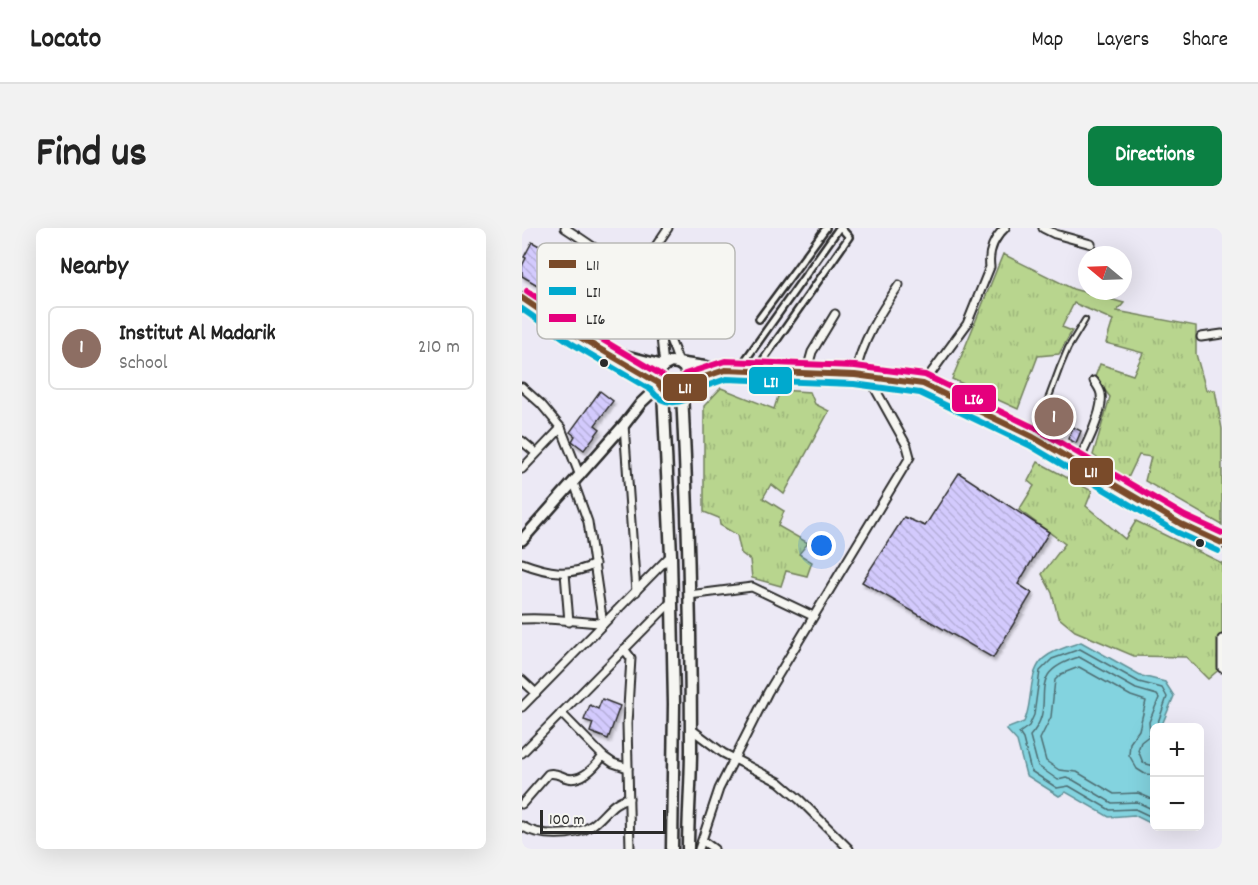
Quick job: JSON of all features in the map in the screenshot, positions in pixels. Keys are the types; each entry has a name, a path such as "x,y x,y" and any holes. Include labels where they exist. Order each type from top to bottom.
{"main road":[{"path":"522,298 537,308"},
{"path":"583,339 676,395 682,392 689,382 686,368 680,363"},
{"path":"605,351 664,365"},
{"path":"672,849 674,704 671,555 660,387 657,377 664,365 671,362 738,371 855,375 923,384 1033,438 1078,462 1181,524 1222,543"},
{"path":"689,382 725,370"},
{"path":"682,392 691,729 688,849"}],"street":[{"path":"565,228 587,243"},
{"path":"658,243 668,228"},
{"path":"759,319 826,228"},
{"path":"738,371 840,228 849,237 756,370"},
{"path":"923,384 967,324 990,267 989,259 995,239 1005,228"},
{"path":"1043,228 1055,234 1091,244"},
{"path":"855,375 859,354 899,285"},
{"path":"806,373 812,352 835,314"},
{"path":"1201,337 1222,334"},
{"path":"662,339 664,365"},
{"path":"670,339 680,363"},
{"path":"699,849 713,806 734,759 780,670 910,457 907,446 868,376"},
{"path":"1078,462 1088,442 1101,401 1100,391 1094,381"},
{"path":"522,387 541,404 561,428 588,522 603,623"},
{"path":"522,540 641,403 660,387"},
{"path":"624,425 636,592"},
{"path":"522,469 561,428"},
{"path":"522,441 536,453"},
{"path":"522,707 671,555"},
{"path":"522,563 544,570 565,573 585,569 595,564"},
{"path":"565,573 569,622"},
{"path":"689,595 752,587 813,616"},
{"path":"522,753 671,602"},
{"path":"522,620 541,618 603,623"},
{"path":"1222,639 1222,668"},
{"path":"624,649 631,658 627,724 630,849"},
{"path":"522,680 536,693"},
{"path":"561,713 603,756 613,763 628,768"},
{"path":"691,729 734,759 779,782 849,849"},
{"path":"522,804 548,774 554,772 570,779 578,778 603,756"},
{"path":"522,826 530,831 545,834 582,830 597,821 620,800 629,798"},
{"path":"703,841 714,849"}],"lane":[{"path":"1033,438 1060,367 1085,320"}],"green space":[{"path":"1003,254 1078,290 1078,300 1113,300 1124,303 1117,311 1196,326 1196,354 1206,390 1215,390 1222,429 1222,525 1145,481 1151,457 1139,455 1127,480 1093,455 1110,397 1095,377 1100,364 1133,375 1143,353 1106,343 1113,320 1074,303 1062,327 1072,331 1059,354 1038,356 1018,409 952,379"},
{"path":"721,388 774,409 780,390 810,392 815,404 829,411 784,494 771,484 763,498 784,511 778,526 808,543 799,554 812,562 807,576 786,571 781,586 752,578 750,560 741,553 737,535 720,525 719,518 704,512 704,406"},
{"path":"1038,462 1092,491 1086,506 1125,539 1136,521 1222,563 1222,667 1208,679 1186,657 1134,656 1075,631 1058,617 1052,593 1042,574 1065,544 1019,510 1034,486 1028,481"}],"water":[{"path":"1081,642 1142,676 1165,682 1174,696 1163,723 1150,723 1150,823 1134,815 1109,817 1066,792 1059,796 1026,775 1017,741 1006,729 1024,722 1036,669 1040,662 1053,653"}],"building":[{"path":"532,242 537,245 537,285 522,276 522,266 526,258 524,257"},
{"path":"600,391 613,401 595,425 600,429 584,450 572,441 575,436 570,432"},
{"path":"1052,404 1064,408 1056,430 1044,426"},
{"path":"1073,427 1081,431 1076,443 1068,439"},
{"path":"959,473 1049,532 1018,584 1032,593 993,658 862,582 904,517 925,526"},
{"path":"602,699 620,706 608,739 590,732 593,723 584,720 590,705 598,709"}],"transit line":[{"name":"LI6","path":"527,291 537,298"},
{"name":"L11","path":"522,298 537,308"},
{"name":"LI1","path":"522,309 537,319"},
{"name":"LI1","path":"565,339 666,401 685,400 695,390 726,379 854,384 920,393 1029,445 1176,532 1218,551"},
{"name":"L11","path":"583,339 671,393 682,392 689,382 725,370 855,375 923,384 1033,437 1181,524 1222,543"},
{"name":"LI6","path":"601,339 663,376 672,385 676,384 685,374 725,361 855,366 925,375 1037,429 1185,516 1222,533"}],"place":[{"name":"Institut Al Madarik","path":"1054,417"}]}
